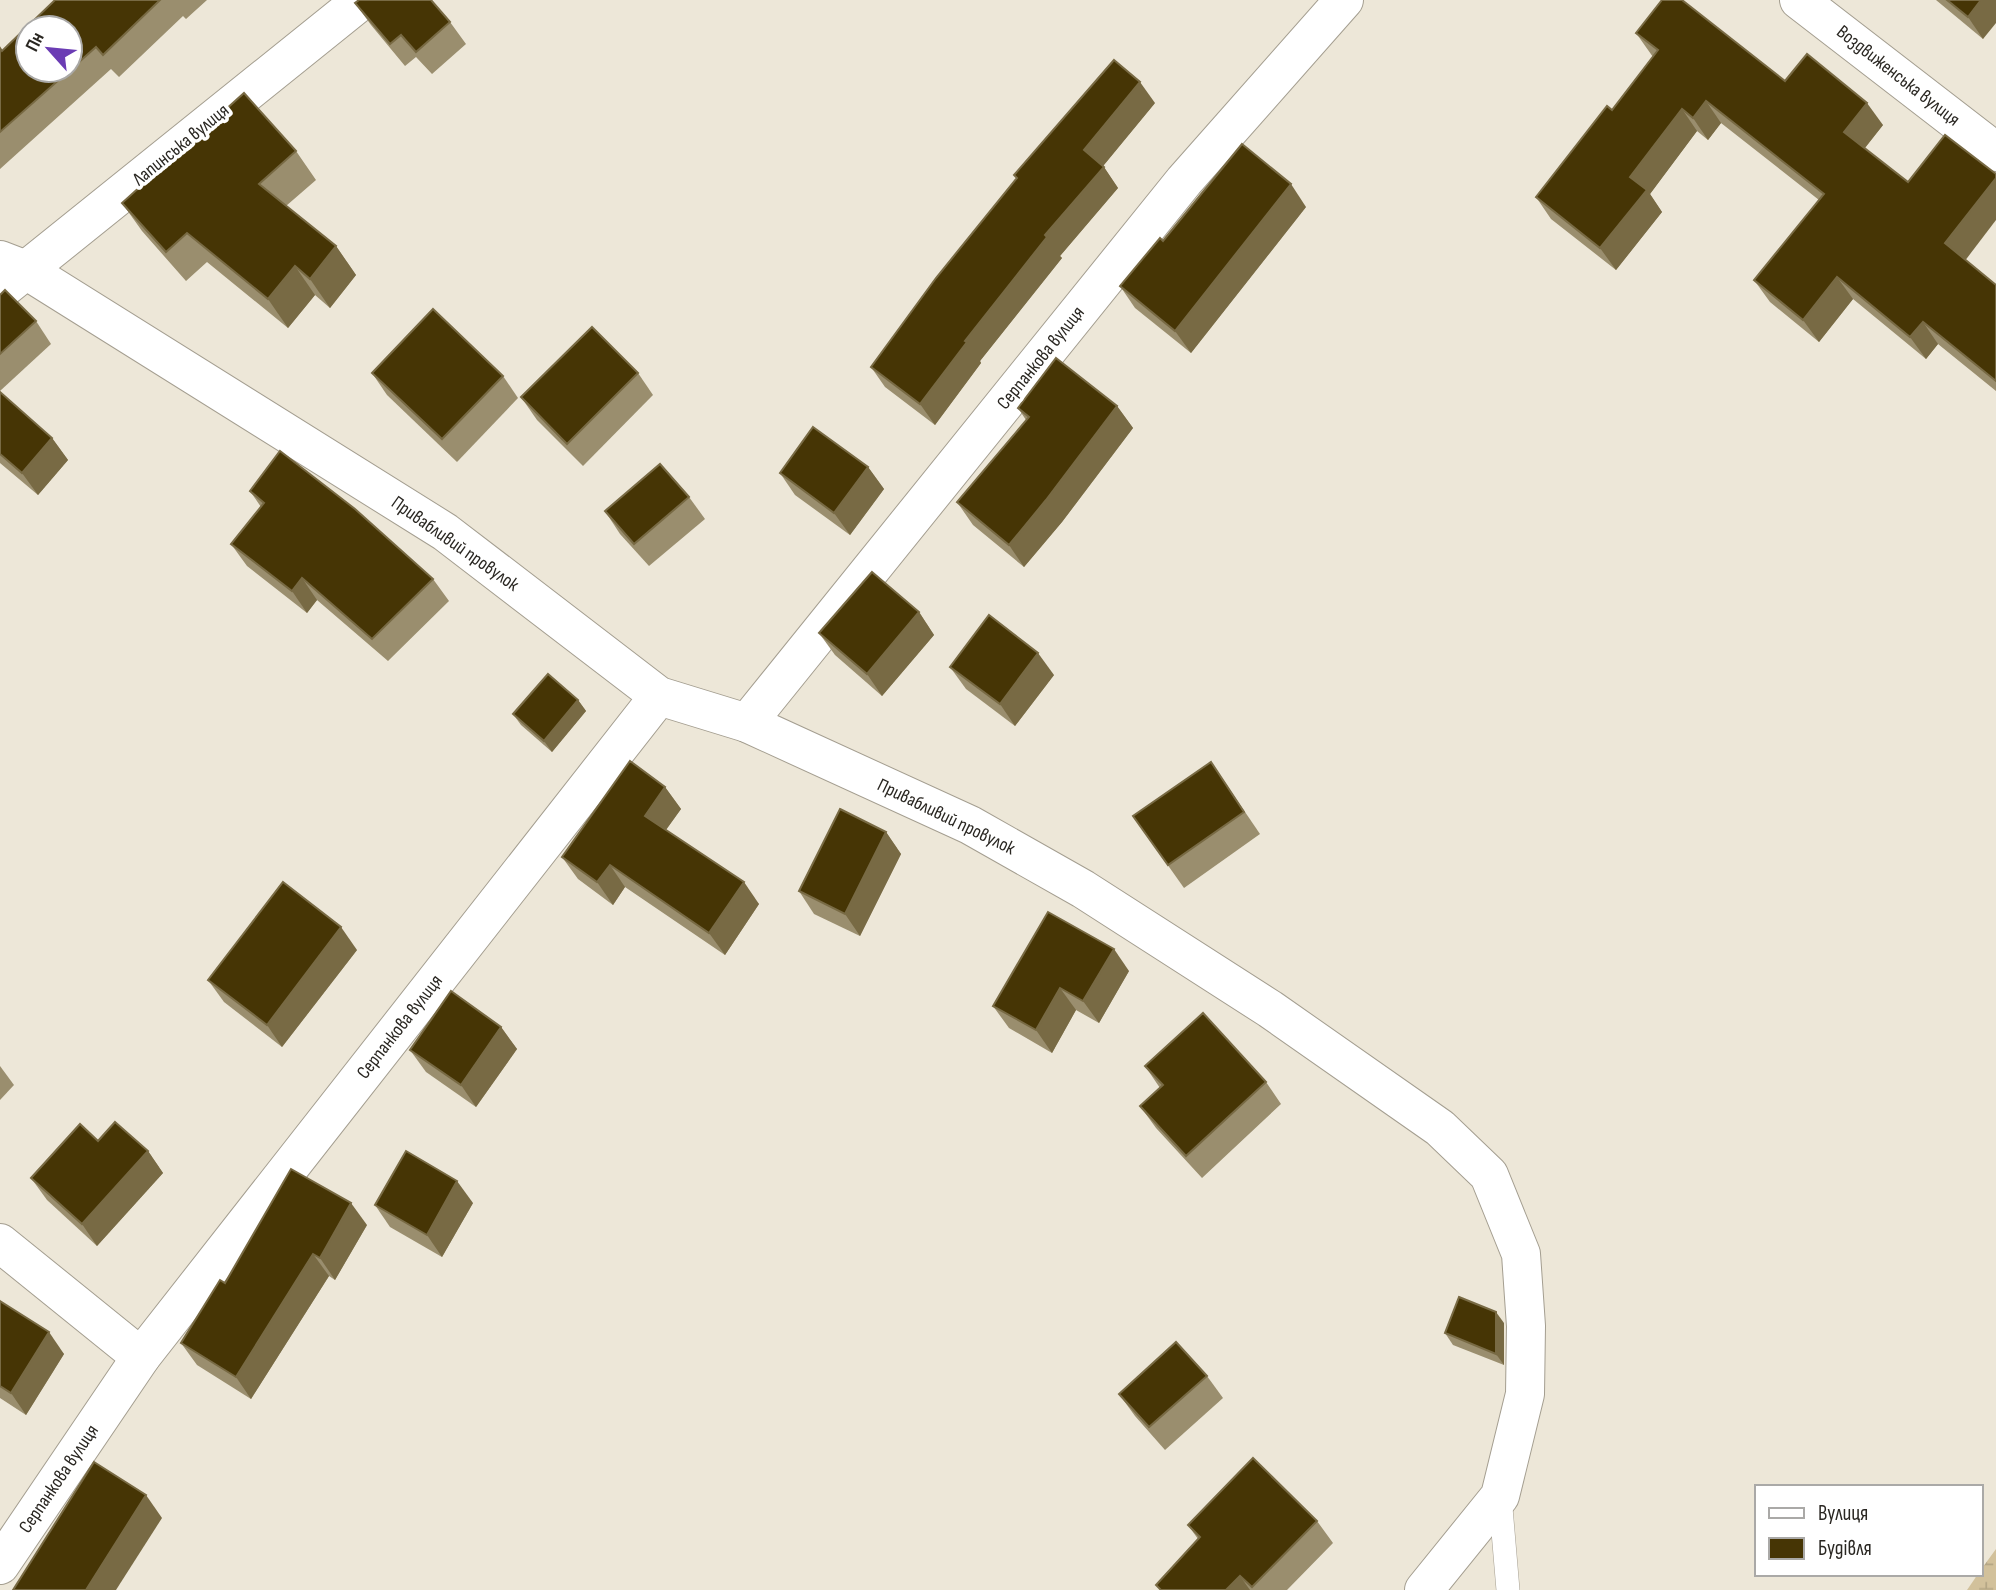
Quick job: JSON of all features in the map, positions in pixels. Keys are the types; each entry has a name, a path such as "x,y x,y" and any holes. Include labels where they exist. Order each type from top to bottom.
{"street":[{"name":"Лапинська вулиця","path":"9,273 362,0"},
{"name":"Серпанкова вулиця","path":"747,723 1184,181 1344,0"},
{"name":"Воздвиженська вулиця","path":"1799,0 1996,152"},
{"name":"Привабливий провулок","path":"9,273 445,532 659,696 747,723 970,825 1083,889 1270,1009 1440,1128 1489,1175 1521,1254 1526,1326 1525,1394 1500,1496 1424,1590"},
{"name":"Серпанкова вулиця","path":"0,1565 141,1357 659,696"},
{"path":"0,1243 141,1357"}],"lane":[{"path":"1500,1496 1508,1590"}],"green space":[{"path":"1996,1549 1996,1590 1967,1590 1977,1576 1982,1576 1982,1568"}],"building":[{"path":"55,0 160,0 103,55 96,47 84,58 84,14 40,14"},
{"path":"359,0 431,0 450,22 416,52 401,35 390,44 355,3"},
{"path":"1662,0 1682,0 1785,81 1807,54 1867,103 1844,132 1908,182 1945,135 1996,174 1996,178 1945,243 1996,285 1996,381 1923,322 1910,337 1837,277 1803,320 1754,280 1824,194 1706,101 1693,118 1682,109 1630,177 1647,190 1600,248 1536,197 1607,106 1612,110 1658,50 1636,33"},
{"path":"1947,0 1981,0 1968,17"},
{"path":"14,39 14,84 54,84 0,132 0,48 2,51"},
{"path":"1114,60 1140,82 1084,150 1104,167 1045,235 1047,237 965,341 967,342 920,404 871,367 936,278 1017,178 1014,175"},
{"path":"244,93 296,151 259,184 336,246 310,279 295,266 268,299 187,233 166,252 122,203"},
{"path":"1242,144 1291,184 1175,331 1120,286 1160,238 1163,241"},
{"path":"5,290 36,321 0,354 0,295"},
{"path":"433,309 503,376 442,439 372,373"},
{"path":"592,327 638,373 567,444 521,397"},
{"path":"1056,358 1117,406 1009,545 957,502 1029,417 1018,408"},
{"path":"0,392 52,438 22,473 0,454"},
{"path":"813,427 868,467 834,513 780,473"},
{"path":"280,451 355,509 433,579 372,639 302,578 292,591 231,544 264,503 250,491"},
{"path":"660,464 689,497 634,544 605,511"},
{"path":"872,572 919,612 867,674 819,633"},
{"path":"989,615 1038,653 1000,704 950,667"},
{"path":"548,674 578,700 544,741 513,714"},
{"path":"630,761 665,787 645,816 744,882 709,933 610,865 597,882 562,857"},
{"path":"1211,762 1244,812 1168,865 1133,816"},
{"path":"840,809 886,832 845,914 799,891"},
{"path":"283,882 341,927 267,1025 208,980"},
{"path":"1048,912 1114,949 1083,1001 1060,988 1036,1030 993,1006"},
{"path":"451,991 501,1027 461,1085 410,1050"},
{"path":"1203,1013 1266,1082 1186,1156 1140,1106 1163,1085 1145,1066"},
{"path":"115,1122 148,1151 82,1224 31,1178 80,1124 98,1141"},
{"path":"406,1151 457,1181 427,1235 375,1205"},
{"path":"291,1169 351,1203 320,1258 313,1254 236,1377 181,1343 220,1280 225,1283"},
{"path":"1459,1297 1496,1312 1496,1354 1445,1333"},
{"path":"0,1301 49,1332 11,1393 0,1386"},
{"path":"1176,1342 1207,1376 1149,1427 1119,1394"},
{"path":"1253,1458 1317,1521 1252,1587 1240,1576 1226,1590 1161,1590 1156,1585 1200,1537 1188,1525"},
{"path":"94,1462 146,1495 86,1590 13,1590"}]}
